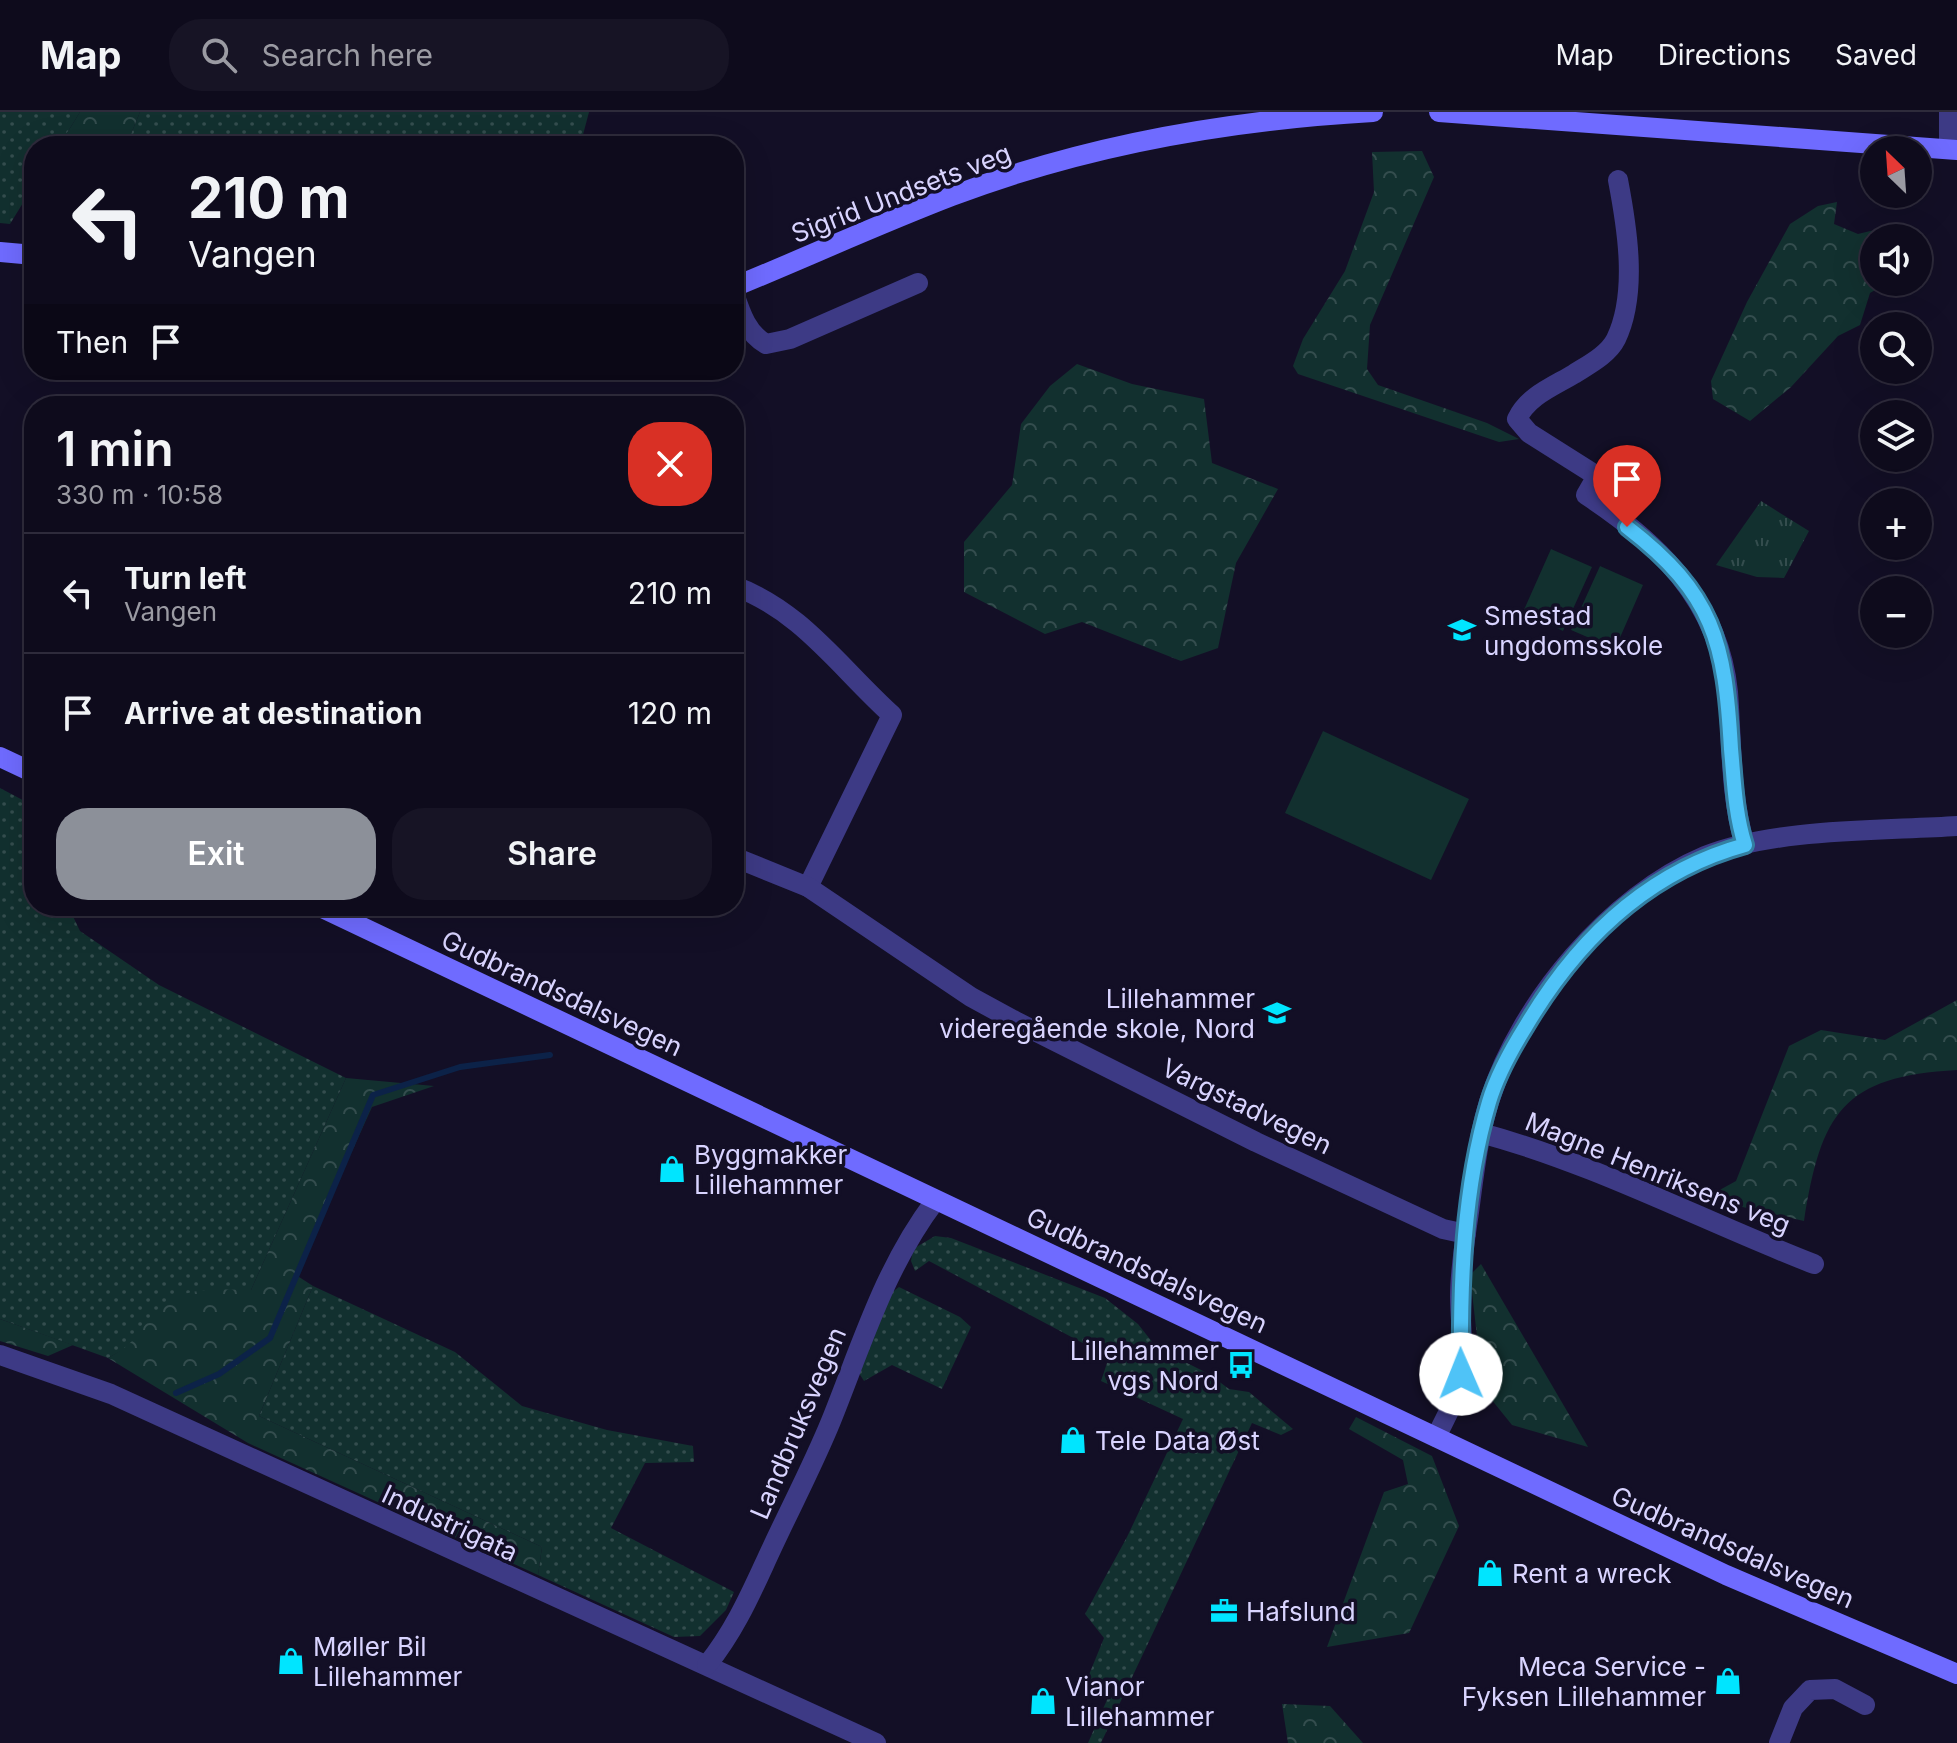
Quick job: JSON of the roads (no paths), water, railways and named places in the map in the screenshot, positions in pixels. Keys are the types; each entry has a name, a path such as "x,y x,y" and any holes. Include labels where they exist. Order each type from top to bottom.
{"main road":[{"name":"Sigrid Undsets veg","path":"744,283 954,195 1067,160 1223,127 1335,113 1373,112"},
{"path":"1439,112 1953,149"},
{"path":"0,252 24,254"},
{"path":"0,757 24,768"},
{"name":"Gudbrandsdalsvegen","path":"339,916 1726,1575 1957,1674"}],"street":[{"path":"1949,112 1953,149"},
{"path":"1618,180 1628,265 1626,297 1616,340 1598,359 1524,404 1517,419 1529,433 1597,476 1586,495 1667,558 1696,596 1724,670 1735,800 1745,845"},
{"path":"744,318 756,338 766,344 790,339 918,283"},
{"path":"744,589 763,596 792,615 892,715 808,887"},
{"path":"1436,1437 1455,1398 1461,1374 1460,1292 1481,1133 1499,1073 1555,979 1578,951 1632,901 1664,878 1706,856 1745,845 1812,835 1957,826"},
{"name":"Vargstadvegen","path":"744,861 808,887 971,997 1017,1022 1256,1142 1443,1229 1466,1234"},
{"name":"Magne Henriksens veg","path":"1481,1133 1574,1163 1713,1225 1814,1264"},
{"name":"Landbruksvegen","path":"707,1665 744,1610 786,1523 824,1438 890,1271 912,1231 935,1201"},
{"name":"Industrigata","path":"0,1355 111,1394 526,1586 876,1743"},
{"path":"1779,1743 1793,1708 1810,1690 1835,1689 1865,1705"}],"waterway":[{"path":"176,1393 219,1374 270,1338 373,1095 460,1067 550,1055"}],"place":[{"name":"Smestad ungdomsskole","path":"1462,630"},
{"name":"Lillehammer videregående skole, Nord","path":"1277,1013"},
{"name":"Byggmakker Lillehammer","path":"672,1169"},
{"name":"Lillehammer vgs Nord","path":"1241,1365"},
{"name":"Tele Data Øst","path":"1073,1440"},
{"name":"Rent a wreck","path":"1490,1573"},
{"name":"Hafslund","path":"1224,1611"},
{"name":"Møller Bil Lillehammer","path":"291,1661"},
{"name":"Meca Service - Fyksen Lillehammer","path":"1728,1681"},
{"name":"Vianor Lillehammer","path":"1043,1701"}]}
